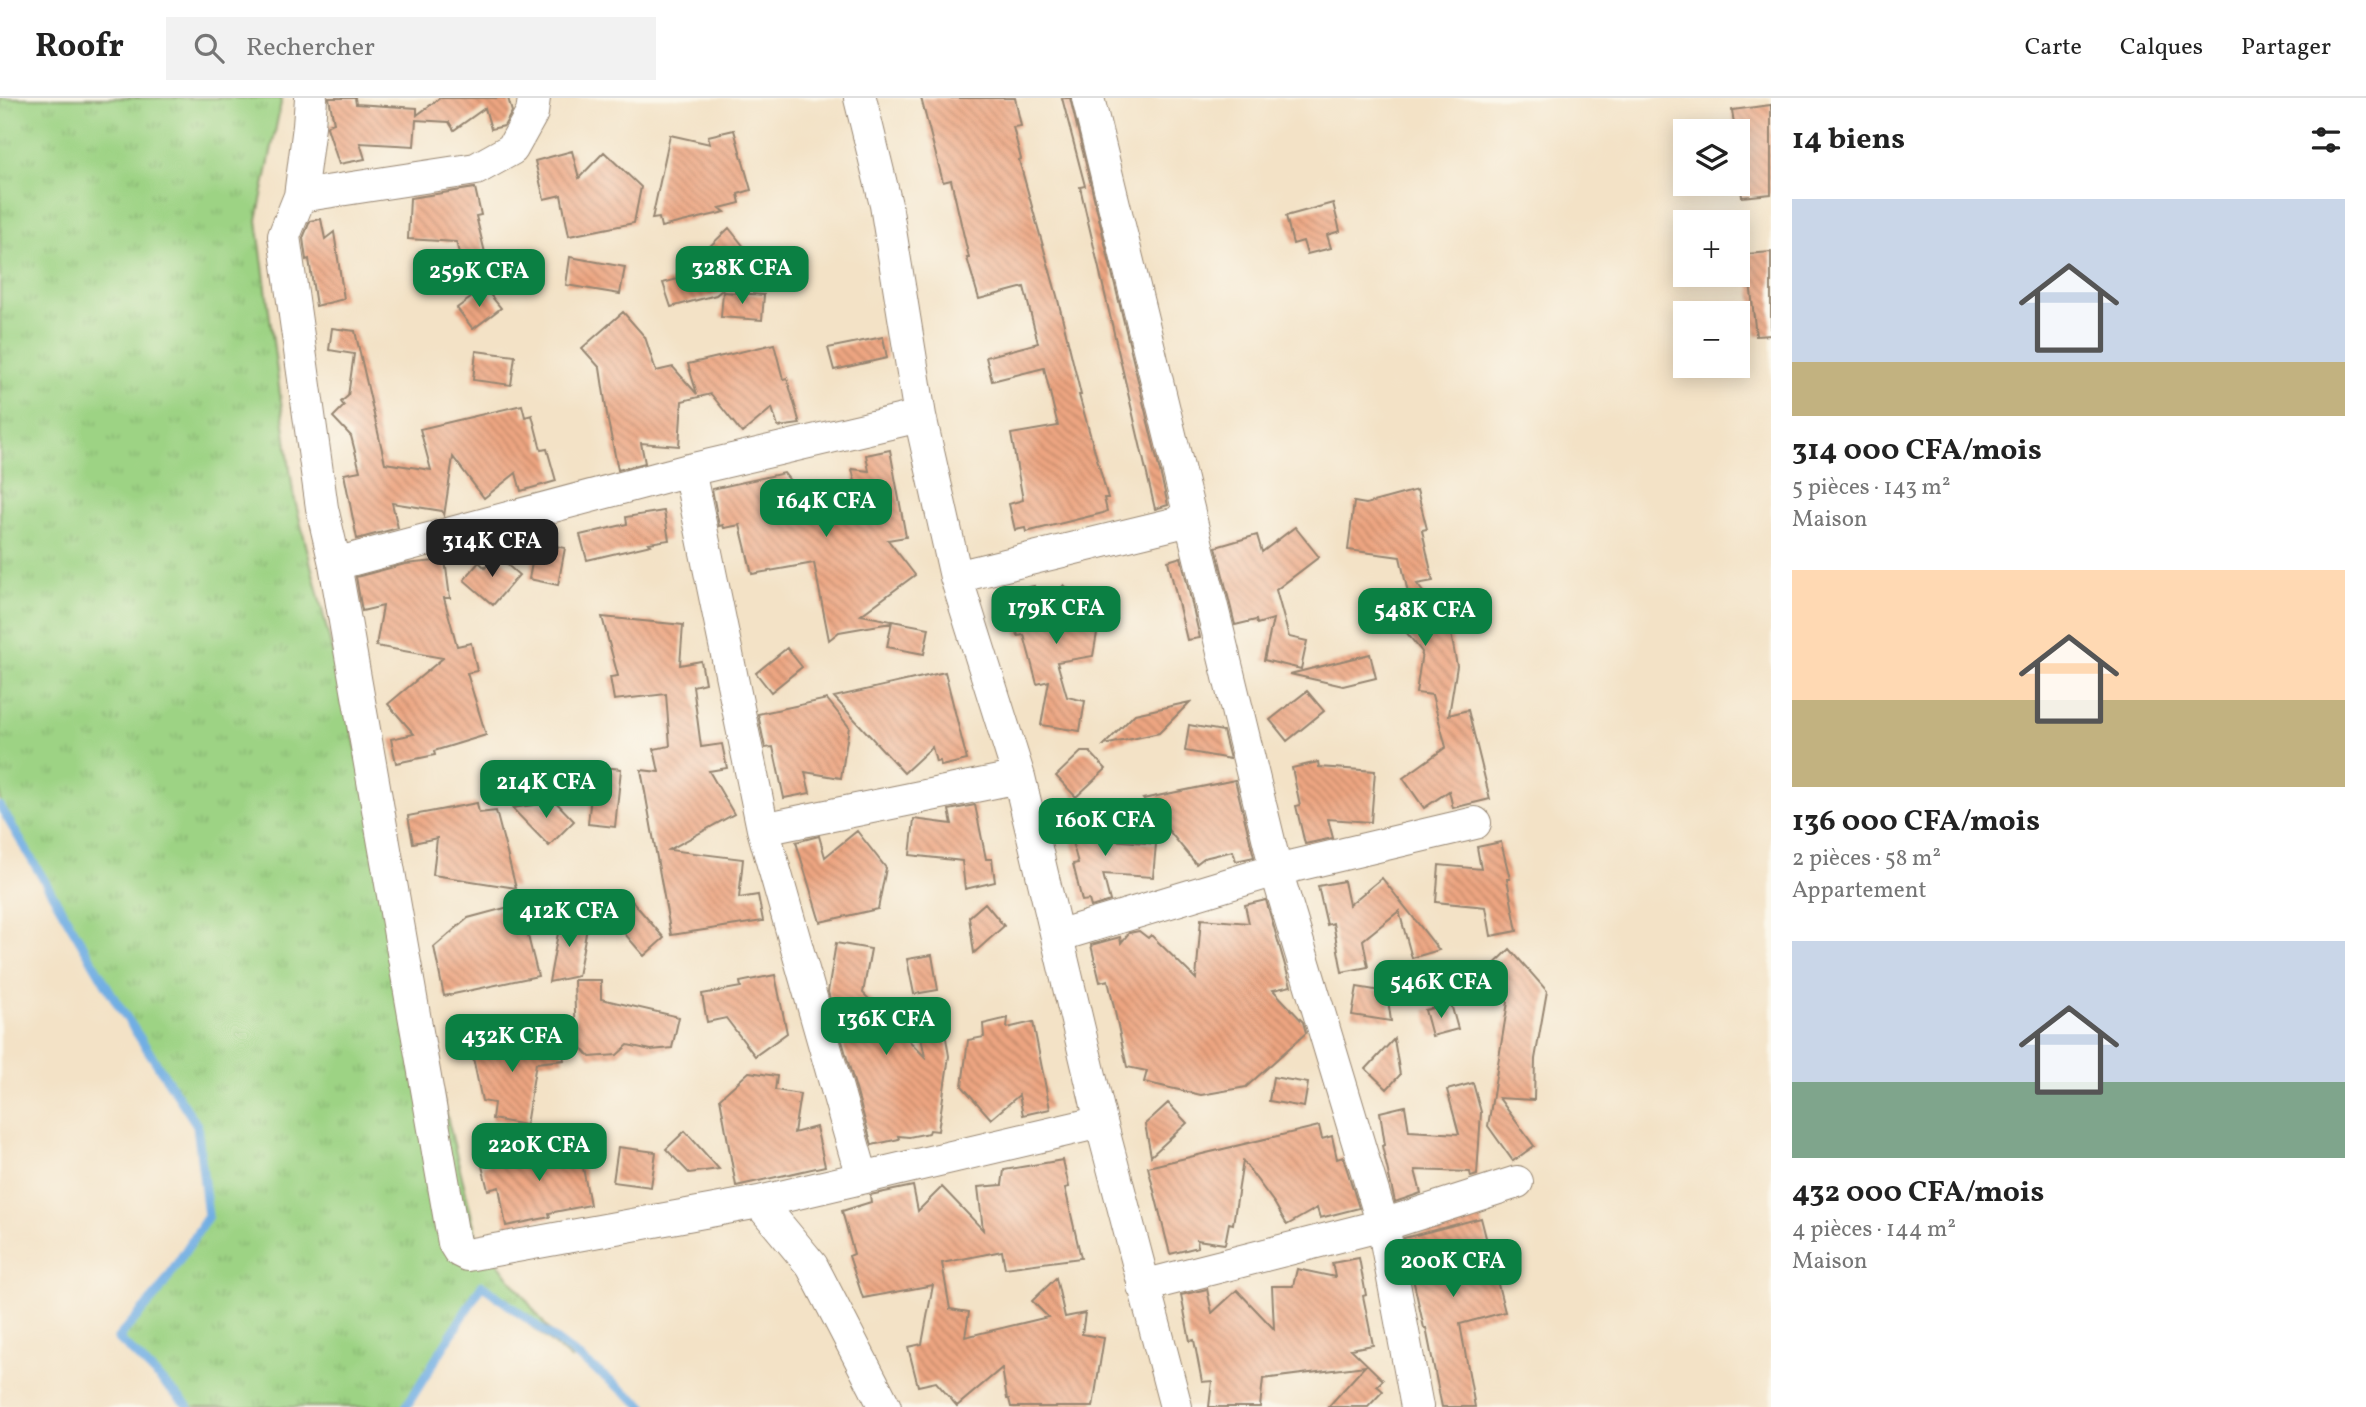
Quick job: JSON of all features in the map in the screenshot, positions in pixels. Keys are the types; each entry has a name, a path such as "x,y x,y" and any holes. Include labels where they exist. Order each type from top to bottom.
{"street":[{"path":"311,98 310,126 300,196 284,236 322,508 335,564 454,1243 459,1251 467,1255 759,1202 1101,1122"},
{"path":"300,196 476,169 512,149 532,113 534,98"},
{"path":"860,98 886,205 920,416 956,577 1019,778 1101,1122 1176,1407"},
{"path":"1088,98 1276,870 1383,1225 1418,1407"},
{"path":"335,564 689,470 920,416"},
{"path":"689,470 763,829 862,1177"},
{"path":"956,577 1190,520"},
{"path":"763,829 1019,778"},
{"path":"1057,936 1276,870 1475,823"},
{"path":"1143,1286 1383,1225 1517,1182"},
{"path":"759,1202 812,1266 885,1407"}],"green space":[{"path":"0,98 282,98 257,220 293,492 476,1234 572,1360 482,1285 406,1407 189,1407 118,1338 158,1293 208,1216 197,1125 117,1003 0,806"}],"building":[{"path":"329,98 355,98 356,104 417,108 417,115 440,98 508,98 512,112 504,126 491,129 485,108 454,130 449,122 416,120 414,146 360,143 365,159 339,164 327,127 334,123"},
{"path":"921,98 1015,98 1021,126 1013,127 1021,159 1019,160 1057,296 1079,395 1108,498 1104,498 1107,511 1103,513 1026,532 1025,528 1015,530 1009,504 1023,500 1011,434 1058,426 1044,368 992,381 986,357 1038,343 1024,287 979,299 967,258 951,180 943,182"},
{"path":"1062,98 1070,98 1168,505 1155,509 1080,187 1085,186"},
{"path":"1771,105 1771,194 1742,197 1750,196 1750,119 1733,119 1732,110"},
{"path":"734,130 751,190 738,194 740,203 720,208 725,212 661,227 659,218 652,219 670,135 710,144 708,136"},
{"path":"572,151 579,178 604,152 641,187 634,223 569,236 561,195 544,199 535,161"},
{"path":"475,188 481,215 476,216 488,265 464,271 456,242 408,239 410,198"},
{"path":"1333,203 1340,231 1327,235 1331,248 1307,254 1303,241 1293,244 1286,216"},
{"path":"321,219 325,239 334,232 344,299 316,306 303,238 310,221"},
{"path":"729,228 753,258 765,255 716,295 671,307 663,283 722,267 706,250"},
{"path":"1771,252 1771,335 1756,336 1750,254"},
{"path":"570,257 625,267 620,294 566,285"},
{"path":"479,292 488,292 501,308 473,329 457,308"},
{"path":"723,292 764,295 762,320 721,317"},
{"path":"623,312 645,337 656,371 673,367 697,394 688,364 774,344 783,379 787,378 800,424 778,427 772,408 742,433 711,394 682,401 679,446 641,443 645,463 618,470 600,368 582,348"},
{"path":"332,328 355,331 385,463 431,470 420,429 522,405 525,417 532,415 541,450 547,449 556,481 521,491 516,473 484,498 453,457 444,516 442,511 392,503 398,528 357,539 344,474 360,471 351,436 333,417 344,406 341,402 348,396 354,354 329,350"},
{"path":"883,337 887,358 834,370 828,348"},
{"path":"476,351 515,356 511,385 473,380"},
{"path":"890,450 906,537 888,540 915,575 861,615 891,623 839,632 829,640 814,563 752,574 740,525 724,528 723,525 719,526 712,489 784,473 820,518 821,509 859,499 852,469 869,471 866,455"},
{"path":"1417,490 1427,529 1422,530 1433,581 1417,584 1450,628 1457,666 1449,715 1468,710 1490,799 1453,808 1449,791 1424,808 1403,778 1446,747 1432,695 1416,693 1422,652 1398,622 1412,611 1400,557 1348,550 1354,502 1366,504"},
{"path":"664,511 669,540 587,560 580,535 627,524 626,517"},
{"path":"1295,527 1319,557 1276,590 1289,637 1307,641 1301,669 1264,660 1273,619 1257,624 1256,620 1235,625 1216,547 1257,535 1262,552"},
{"path":"536,542 565,548 558,585 529,579"},
{"path":"496,555 519,575 493,605 464,580 479,562 485,568"},
{"path":"1181,557 1200,638 1187,640 1168,561"},
{"path":"445,560 450,598 444,598 457,646 471,643 477,671 467,673 486,735 434,751 435,755 396,763 391,739 414,734 388,704 443,658 376,646 383,606 362,611 356,577 405,564"},
{"path":"1064,585 1100,616 1093,656 1057,662 1067,697 1085,701 1080,731 1041,725 1049,681 1037,684 1024,635 1018,636 1007,592 1034,586 1040,612"},
{"path":"602,617 683,625 680,665 701,661 705,683 693,686 701,747 722,744 727,768 709,771 734,814 669,850 743,859 739,898 758,895 763,921 671,935 641,770 659,772 654,749 670,746 666,694 614,700 610,677 618,676"},
{"path":"892,621 929,628 924,654 887,647"},
{"path":"787,648 802,667 771,692 756,673"},
{"path":"1370,654 1376,678 1343,686 1290,674"},
{"path":"945,672 967,760 941,766 940,761 936,762 932,747 904,773 834,697"},
{"path":"1307,691 1324,711 1287,741 1270,720"},
{"path":"827,699 849,727 841,778 805,772 810,793 784,798 773,747 765,748 758,714"},
{"path":"1190,702 1159,733 1104,745 1135,714"},
{"path":"1189,725 1223,731 1230,759 1185,751"},
{"path":"1081,752 1090,752 1106,769 1076,797 1056,776"},
{"path":"1318,762 1319,767 1375,771 1371,822 1328,819 1333,838 1305,844 1296,806 1300,805 1292,768"},
{"path":"594,766 621,769 615,827 588,824"},
{"path":"1235,780 1254,857 1236,861 1233,851 1204,858 1196,864 1143,799"},
{"path":"552,798 574,821 549,846 512,808 541,804 543,807"},
{"path":"477,803 479,813 496,811 516,888 433,875 437,838 413,843 408,816"},
{"path":"975,805 986,859 992,859 995,882 965,889 962,861 910,855 914,819 952,824 949,810"},
{"path":"1091,810 1100,839 1156,844 1153,877 1103,874 1110,901 1091,907 1089,900 1082,901 1073,864 1078,863 1065,816"},
{"path":"857,831 886,868 878,909 820,922 796,842 819,836 825,857"},
{"path":"1501,842 1510,879 1507,879 1517,931 1491,936 1486,907 1436,902 1439,865 1481,869 1477,847"},
{"path":"1382,878 1439,950 1412,958 1399,911 1363,940 1368,967 1342,972 1333,923 1327,925 1318,886 1344,881 1349,905"},
{"path":"1266,900 1291,986 1273,990 1303,1022 1306,1033 1246,1087 1201,1095 1144,1082 1147,1071 1127,1067 1108,980 1100,982 1091,945 1120,937 1121,943 1129,933 1139,931 1148,938 1151,935 1196,979 1201,919 1249,923 1245,905"},
{"path":"633,902 664,938 644,956 612,919"},
{"path":"985,903 1004,926 974,953 969,917"},
{"path":"520,904 538,976 444,996 434,947 468,918"},
{"path":"561,917 588,922 578,976 549,982"},
{"path":"836,943 871,949 863,993 925,1057 921,1037 945,1032 949,1056 938,1131 930,1130 929,1133 909,1137 898,1136 899,1139 872,1145 828,992"},
{"path":"1510,949 1547,991 1535,1059 1534,1100 1499,1098 1534,1146 1513,1161 1488,1126 1508,1002 1483,975"},
{"path":"932,955 938,990 914,994 907,959"},
{"path":"775,975 787,1033 755,1056 726,1018 707,1022 702,994 741,987 740,982"},
{"path":"574,980 601,980 601,999 679,1017 672,1048 651,1050 628,1045 617,1055 590,1057 576,1041"},
{"path":"1357,987 1387,992 1391,1021 1352,1015"},
{"path":"1451,1004 1458,1029 1432,1036 1425,1010"},
{"path":"1008,1018 1007,1028 1033,1022 1050,1109 1023,1115 1019,1095 991,1119 962,1086 968,1040 984,1037 983,1024"},
{"path":"560,1037 564,1060 536,1063 526,1125 492,1119 494,1103 482,1101 471,1048 515,1039 516,1042"},
{"path":"1394,1039 1400,1075 1387,1089 1366,1069"},
{"path":"749,1072 777,1076 775,1090 800,1094 794,1133 816,1127 825,1166 736,1186 720,1098"},
{"path":"1273,1077 1308,1083 1304,1107 1269,1101"},
{"path":"1473,1083 1481,1112 1477,1175 1471,1177 1470,1172 1415,1170 1421,1193 1395,1202 1382,1146 1385,1145 1380,1112 1405,1106 1409,1131 1459,1134 1447,1090"},
{"path":"1168,1103 1187,1123 1151,1156 1145,1124"},
{"path":"1319,1126 1322,1139 1332,1136 1337,1159 1343,1157 1359,1208 1320,1218 1317,1208 1287,1225 1243,1161 1233,1224 1229,1223 1225,1244 1197,1240 1198,1247 1170,1254 1148,1167"},
{"path":"685,1131 719,1169 689,1173 666,1149"},
{"path":"578,1141 590,1205 549,1213 550,1217 506,1226 499,1187 488,1190 482,1166"},
{"path":"618,1147 656,1152 651,1187 613,1182"},
{"path":"1063,1160 1069,1187 1065,1188 1081,1258 1005,1268 1002,1251 942,1263 950,1309 969,1312 965,1337 1048,1317 1032,1301 1056,1278 1065,1317 1085,1313 1082,1334 1104,1338 1093,1407 1011,1407 1002,1368 957,1406 936,1382 918,1386 908,1347 922,1344 933,1285 863,1298 849,1256 854,1254 842,1211 871,1202 870,1195 913,1186 918,1211 942,1187 983,1230 978,1187 1002,1185 1004,1170"},
{"path":"1481,1218 1505,1312 1460,1324 1475,1407 1442,1407 1404,1238"},
{"path":"1359,1258 1373,1345 1351,1349 1383,1380 1377,1386 1383,1391 1368,1407 1328,1407 1365,1366 1263,1379 1260,1407 1209,1407 1212,1381 1202,1382 1181,1295 1207,1289 1212,1313 1237,1290 1274,1329 1272,1286 1293,1286 1297,1269 1335,1277 1332,1263"}],"waterway":[{"path":"0,806 117,1003 197,1125 208,1216 158,1293 118,1338 189,1407"},
{"path":"406,1407 482,1285 645,1407"}]}
